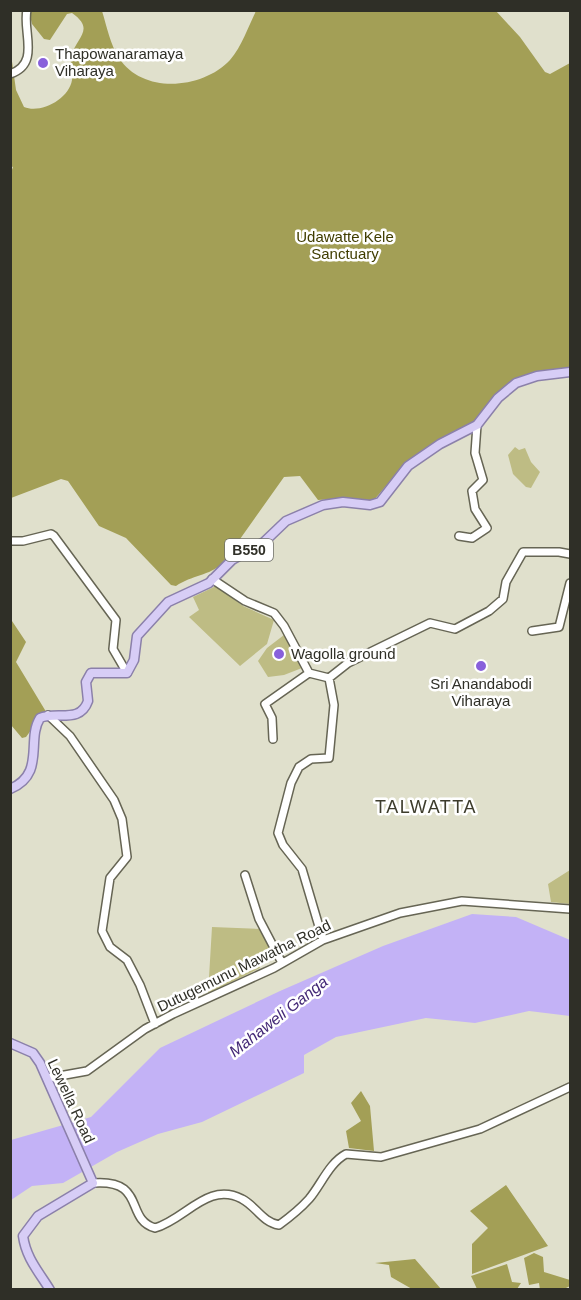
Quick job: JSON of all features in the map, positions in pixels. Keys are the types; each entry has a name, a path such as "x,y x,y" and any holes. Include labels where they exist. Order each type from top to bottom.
{"main road":[{"name":"B550","path":"127,673 134,660 137,636 168,602 180,594 204,586 232,560 264,542 297,514 322,505 343,502 370,505 380,502 399,475 417,458 477,425 498,398 516,383 537,376 570,372"},
{"path":"10,789 19,786 31,769 38,721 48,715 72,716 85,708 88,700 86,682 91,673 127,673"},
{"name":"Lewella Road","path":"10,1043 33,1053 48,1078 92,1180"},
{"path":"50,1290 29,1257 23,1236 38,1216 92,1180"}],"street":[{"path":"10,74 20,69 29,51 27,10"},
{"path":"459,536 472,538 487,528 475,509 472,491 483,480 475,453 477,425"},
{"path":"10,541 23,542 51,534 54,536 116,620 113,649 127,673"},
{"path":"330,678 348,663 430,623 455,629 489,611 503,599 506,582 523,552 570,554"},
{"path":"212,579 245,601 274,613 284,626 309,673"},
{"path":"532,631 559,627 570,583"},
{"path":"273,739 272,718 265,704 309,673 330,678"},
{"path":"323,940 302,869 283,845 278,833 291,783 299,766 311,759 329,758 334,705 330,678"},
{"path":"48,715 70,736 114,800 122,819 127,857 110,878 102,931 110,947 127,960 140,985 155,1024"},
{"path":"245,875 259,919 282,963"},
{"name":"Dutugemunu Mawatha Road","path":"48,1078 87,1071 155,1024 282,963 323,940 400,913 462,901 570,909"},
{"path":"92,1180 112,1183 126,1189 135,1201 142,1221 155,1228 171,1223 206,1197 217,1193 239,1197 263,1218 279,1225 291,1217 309,1199 336,1163 346,1154 381,1157 480,1129 570,1087"}],"shaded area":[{"path":"515,447 519,450 525,448 531,462 540,472 531,488 526,487 513,474 508,455"},
{"path":"216,586 243,606 274,620 267,644 240,666 189,617 199,610 193,597"},
{"name":"Wagolla ground","path":"284,635 302,668 284,675 268,677 258,661 267,648"},
{"path":"570,870 570,904 551,902 548,884"},
{"path":"212,927 261,929 272,949 257,955 260,968 208,994"}],"green space":[{"name":"Udawatte Kele Sanctuary","path":"29,11 102,11 113,47 130,70 158,83 173,84 205,77 230,60 256,11 496,11 520,37 545,72 550,74 570,63 570,370 526,379 468,429 431,445 404,465 374,500 367,503 346,498 318,500 300,476 284,477 223,563 212,571 176,586 171,585 126,538 99,526 68,481 61,479 11,498 10,175 13,167 10,166 10,47 16,90 24,107 31,109 46,107 60,99 70,87 71,57 84,29 79,19 72,13 67,14 50,40 44,39 32,24"},
{"path":"10,618 26,642 16,662 48,715 40,718 26,737 22,738 11,725"},
{"path":"361,1091 370,1106 374,1151 349,1148 346,1131 361,1121 351,1103"},
{"path":"506,1185 548,1246 472,1274 472,1244 488,1228 470,1211"},
{"path":"534,1253 543,1257 544,1272 570,1280 570,1286 564,1289 540,1290 539,1283 529,1285 524,1258"},
{"path":"415,1259 441,1289 412,1289 391,1277 389,1265 375,1263"},
{"path":"507,1264 512,1282 521,1283 517,1289 477,1289 471,1276"}],"water":[{"name":"Mahaweli Ganga","path":"472,914 516,917 570,940 570,1016 529,1011 475,1023 426,1018 336,1037 304,1055 304,1073 202,1122 158,1134 117,1152 63,1183 32,1186 11,1200 11,1140 91,1117 160,1048 280,991 383,946"}],"place":[{"name":"Thapowanaramaya Viharaya","path":"43,63"},
{"name":"Wagolla ground","path":"279,654"},
{"name":"Sri Anandabodi Viharaya","path":"481,666"}],"district":[{"name":"TALWATTA","path":"426,807"}]}
